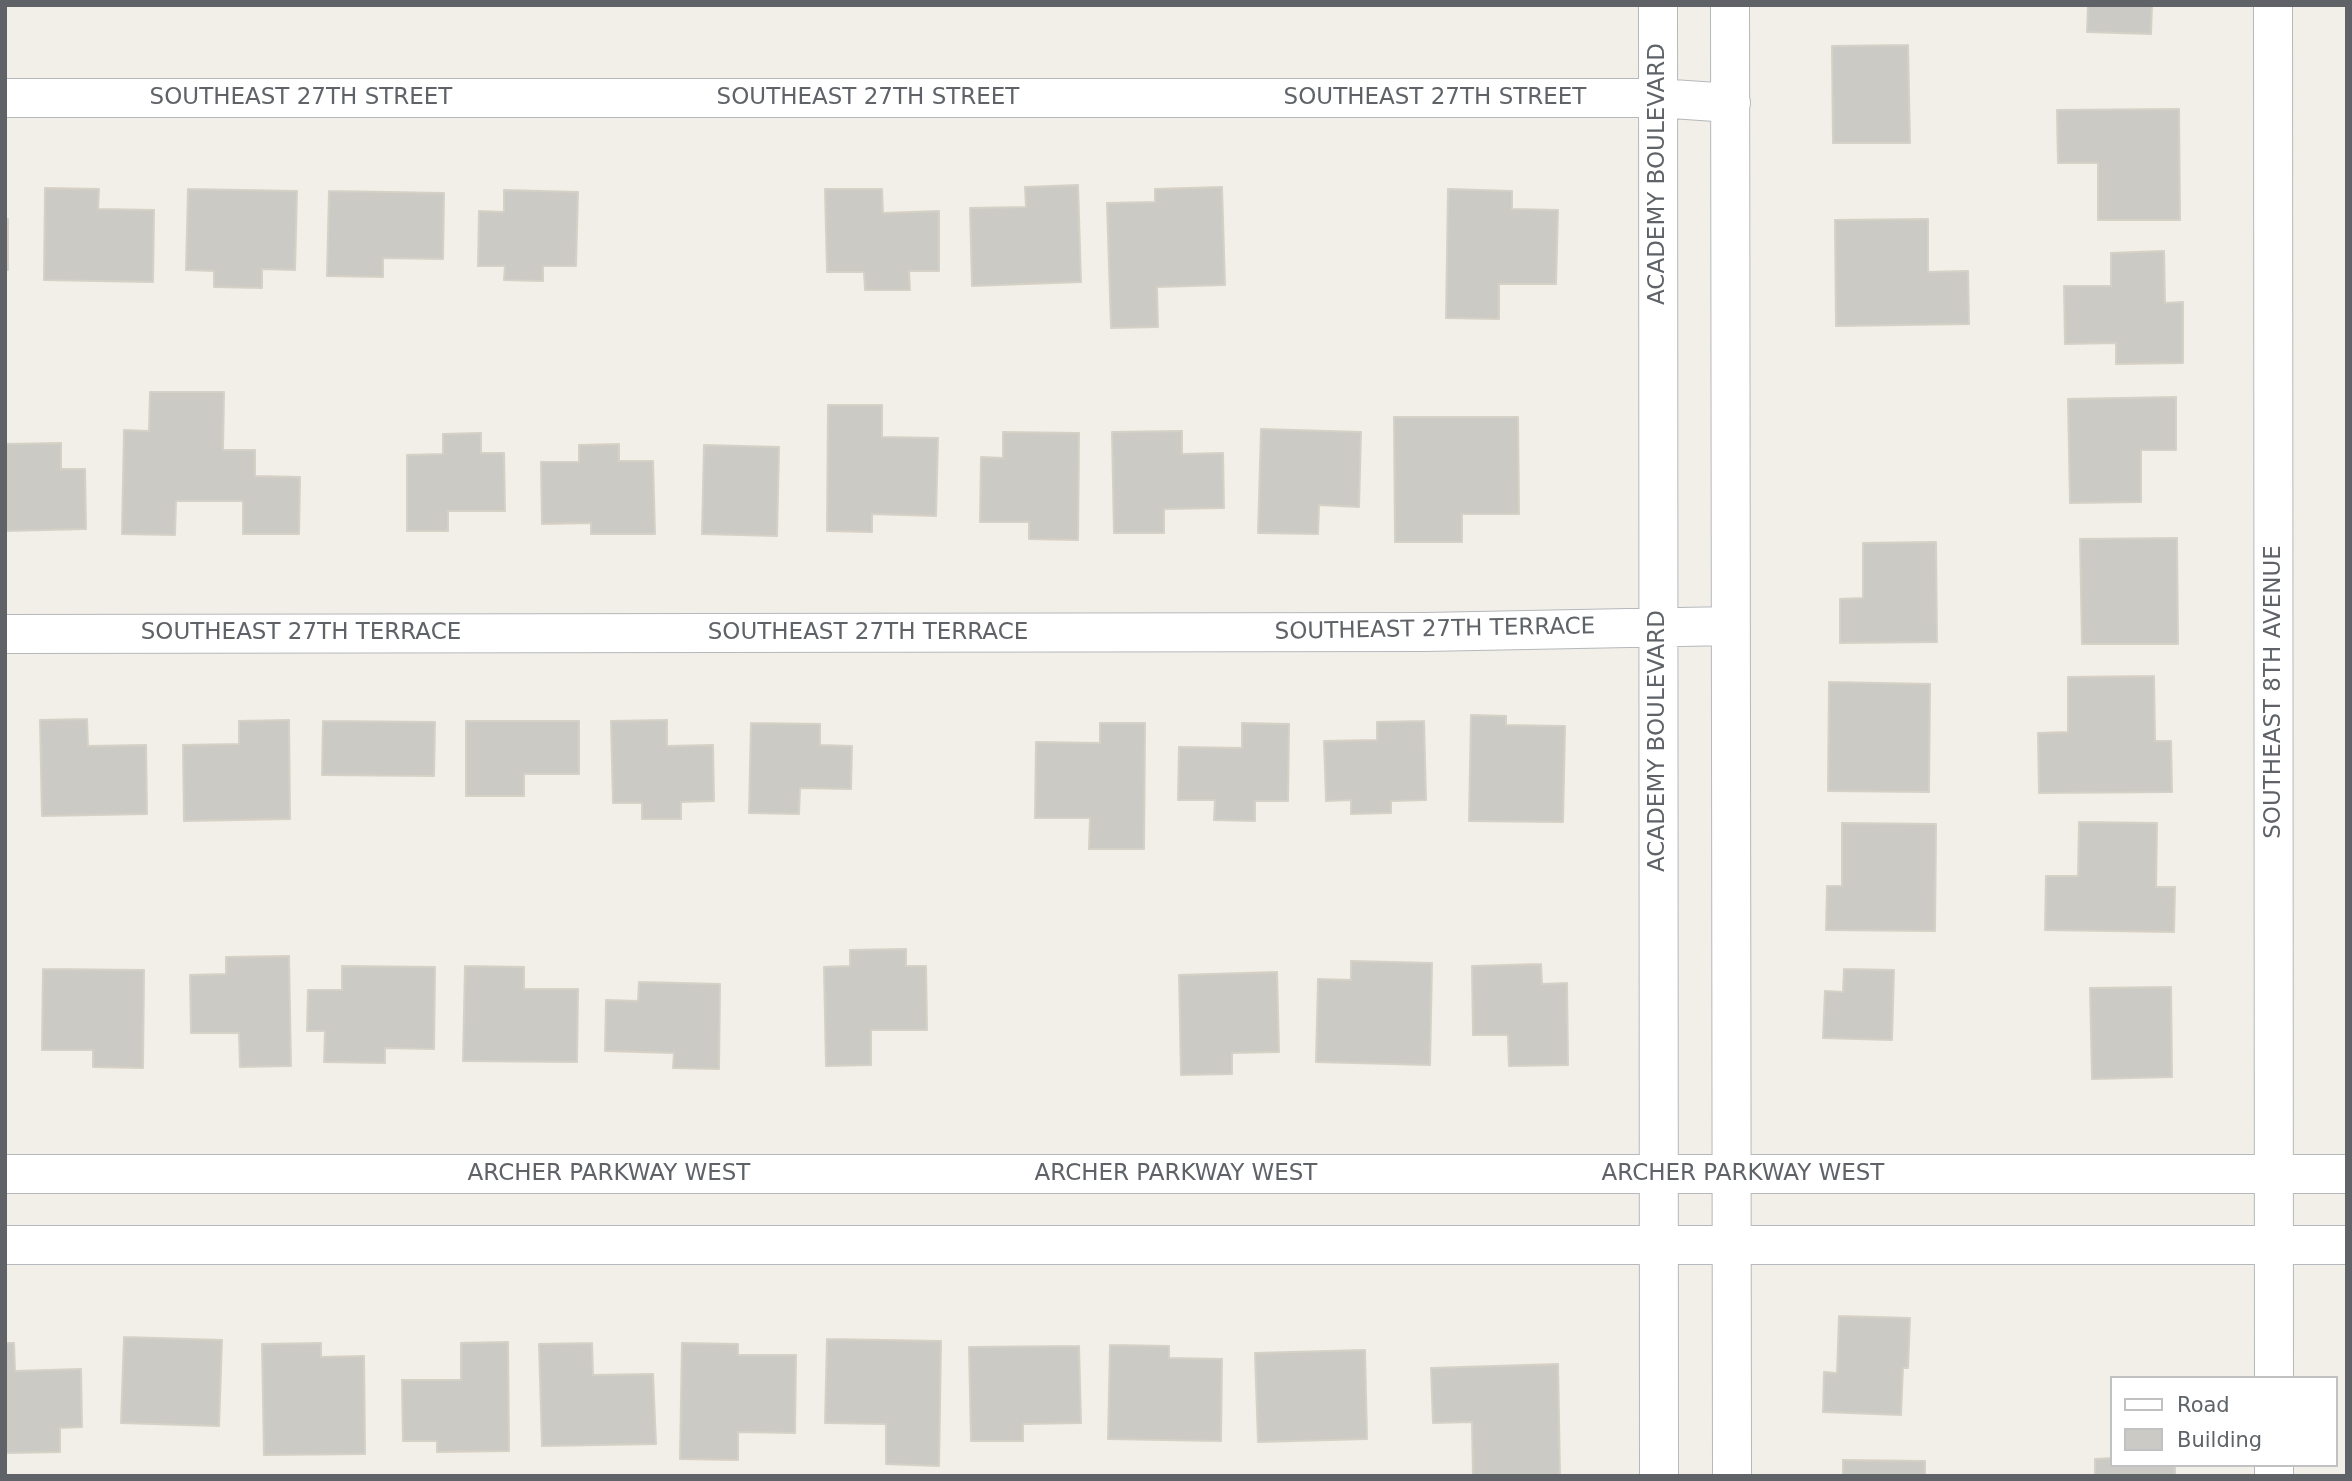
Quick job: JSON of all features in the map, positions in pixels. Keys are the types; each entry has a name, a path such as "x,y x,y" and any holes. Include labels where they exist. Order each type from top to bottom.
{"street":[{"name":"ACADEMY BOULEVARD","path":"1658,5 1659,1476"},
{"path":"1730,5 1732,1476"},
{"name":"SOUTHEAST 8TH AVENUE","path":"2273,5 2274,1376"},
{"name":"SOUTHEAST 27TH STREET","path":"5,98 1657,98 1731,103"},
{"name":"SOUTHEAST 27TH TERRACE","path":"5,634 1425,632 1731,626"},
{"name":"ARCHER PARKWAY WEST","path":"5,1174 2347,1174"},
{"path":"5,1245 2347,1245"}],"building":[{"path":"2088,5 2152,5 2151,34 2087,32"},
{"path":"1908,45 1910,143 1833,143 1832,46"},
{"path":"2179,109 2180,220 2098,220 2098,163 2058,163 2057,110"},
{"path":"1078,185 1081,282 972,286 970,208 1026,207 1025,187"},
{"path":"1222,187 1225,285 1157,287 1158,327 1111,328 1107,203 1155,202 1155,189"},
{"path":"45,188 99,189 98,209 154,210 153,282 44,280"},
{"path":"188,189 297,191 295,270 262,269 262,288 214,287 214,271 186,270"},
{"path":"825,189 882,189 883,213 939,211 939,271 909,271 910,290 865,290 864,272 827,272"},
{"path":"1448,189 1512,191 1512,209 1558,210 1556,284 1499,284 1499,319 1446,318"},
{"path":"504,190 578,192 576,266 543,266 543,281 504,280 505,266 478,266 479,211 504,212"},
{"path":"329,191 444,193 443,259 383,258 383,277 327,276"},
{"path":"5,219 8,219 8,270 5,270"},
{"path":"1928,219 1928,272 1968,271 1969,324 1836,326 1835,220"},
{"path":"2164,251 2165,303 2183,302 2183,363 2116,364 2116,343 2065,344 2064,286 2111,286 2111,253"},
{"path":"150,392 224,392 223,450 255,450 255,476 300,477 299,534 243,534 243,501 176,501 175,535 122,534 124,430 149,431"},
{"path":"2176,397 2176,450 2141,450 2141,502 2070,503 2068,399"},
{"path":"828,405 882,405 882,437 938,438 936,516 872,514 872,532 827,531"},
{"path":"1394,417 1518,417 1519,514 1462,514 1462,542 1395,542"},
{"path":"1261,429 1361,432 1359,507 1319,505 1318,534 1258,533"},
{"path":"1182,431 1182,454 1223,453 1224,508 1164,509 1164,533 1114,533 1112,432"},
{"path":"1003,432 1079,433 1078,540 1029,539 1029,522 980,522 981,457 1003,458"},
{"path":"481,433 481,453 504,453 505,511 448,511 448,531 407,531 407,455 443,454 443,434"},
{"path":"61,443 61,469 85,469 86,529 5,531 5,444"},
{"path":"619,444 619,461 653,461 655,534 591,534 591,523 542,524 541,462 579,462 579,445"},
{"path":"704,445 779,447 777,536 702,534"},
{"path":"2177,538 2178,644 2082,644 2080,539"},
{"path":"1936,542 1937,642 1840,643 1840,599 1863,598 1863,543"},
{"path":"2154,676 2155,741 2171,741 2172,792 2039,793 2038,733 2068,732 2068,677"},
{"path":"1829,682 1930,684 1929,792 1828,791"},
{"path":"1471,715 1506,716 1506,725 1565,726 1563,822 1469,821"},
{"path":"87,719 88,746 146,745 147,814 42,816 40,720"},
{"path":"289,720 290,819 184,821 183,745 239,744 239,721"},
{"path":"667,720 667,746 713,745 714,801 681,802 681,819 642,819 642,803 613,803 611,721"},
{"path":"323,721 435,722 434,776 322,775"},
{"path":"466,721 579,721 579,774 524,774 524,796 466,796"},
{"path":"1424,721 1426,800 1391,801 1391,813 1351,814 1351,800 1326,801 1324,741 1377,740 1377,722"},
{"path":"751,723 820,724 820,745 852,746 851,789 800,788 799,814 749,813"},
{"path":"1100,723 1145,723 1144,849 1089,849 1090,818 1035,818 1036,742 1100,743"},
{"path":"1242,723 1289,724 1288,801 1255,801 1255,821 1214,820 1215,800 1178,800 1179,747 1242,748"},
{"path":"2079,822 2157,823 2156,887 2175,887 2174,932 2045,930 2046,876 2078,876"},
{"path":"1842,823 1936,824 1935,931 1826,930 1827,886 1842,886"},
{"path":"906,949 906,966 926,966 927,1030 871,1030 871,1065 826,1066 824,967 850,966 850,950"},
{"path":"289,956 291,1066 240,1067 239,1033 191,1033 190,975 226,974 226,957"},
{"path":"1351,961 1432,963 1430,1065 1316,1062 1318,979 1351,980"},
{"path":"1541,964 1542,984 1567,983 1568,1065 1509,1066 1508,1035 1473,1035 1472,966"},
{"path":"342,966 435,967 434,1049 385,1048 385,1063 324,1062 325,1031 307,1031 308,990 342,990"},
{"path":"465,966 524,967 524,989 578,989 577,1062 463,1061"},
{"path":"43,969 144,970 143,1068 93,1067 93,1050 42,1050"},
{"path":"1844,969 1894,970 1892,1040 1823,1038 1825,991 1843,992"},
{"path":"1277,972 1279,1052 1232,1053 1232,1074 1181,1075 1179,975"},
{"path":"639,982 720,984 719,1069 673,1068 674,1053 605,1051 606,1000 638,1001"},
{"path":"2171,987 2172,1077 2092,1079 2090,988"},
{"path":"1839,1316 1910,1318 1908,1368 1903,1368 1901,1415 1823,1412 1824,1372 1837,1373"},
{"path":"124,1337 222,1340 219,1426 121,1423"},
{"path":"827,1339 941,1341 939,1466 886,1464 886,1424 825,1423"},
{"path":"508,1342 509,1451 437,1452 437,1441 403,1441 402,1380 461,1380 461,1343"},
{"path":"5,1343 14,1343 15,1371 81,1369 82,1427 60,1428 60,1452 5,1453"},
{"path":"321,1343 321,1357 364,1356 365,1454 264,1455 262,1344"},
{"path":"592,1343 593,1375 653,1374 656,1444 542,1446 539,1344"},
{"path":"682,1343 738,1344 738,1355 796,1355 795,1433 738,1432 738,1460 680,1459"},
{"path":"1110,1345 1169,1346 1169,1358 1222,1359 1221,1441 1108,1439"},
{"path":"1079,1346 1081,1423 1023,1424 1023,1441 971,1441 969,1347"},
{"path":"1365,1350 1367,1439 1258,1442 1255,1353"},
{"path":"1558,1364 1560,1476 1473,1476 1472,1422 1433,1423 1431,1368"},
{"path":"2110,1458 2110,1467 2175,1467 2175,1476 2095,1476 2095,1459"},
{"path":"1843,1460 1925,1461 1925,1476 1843,1476"}]}
